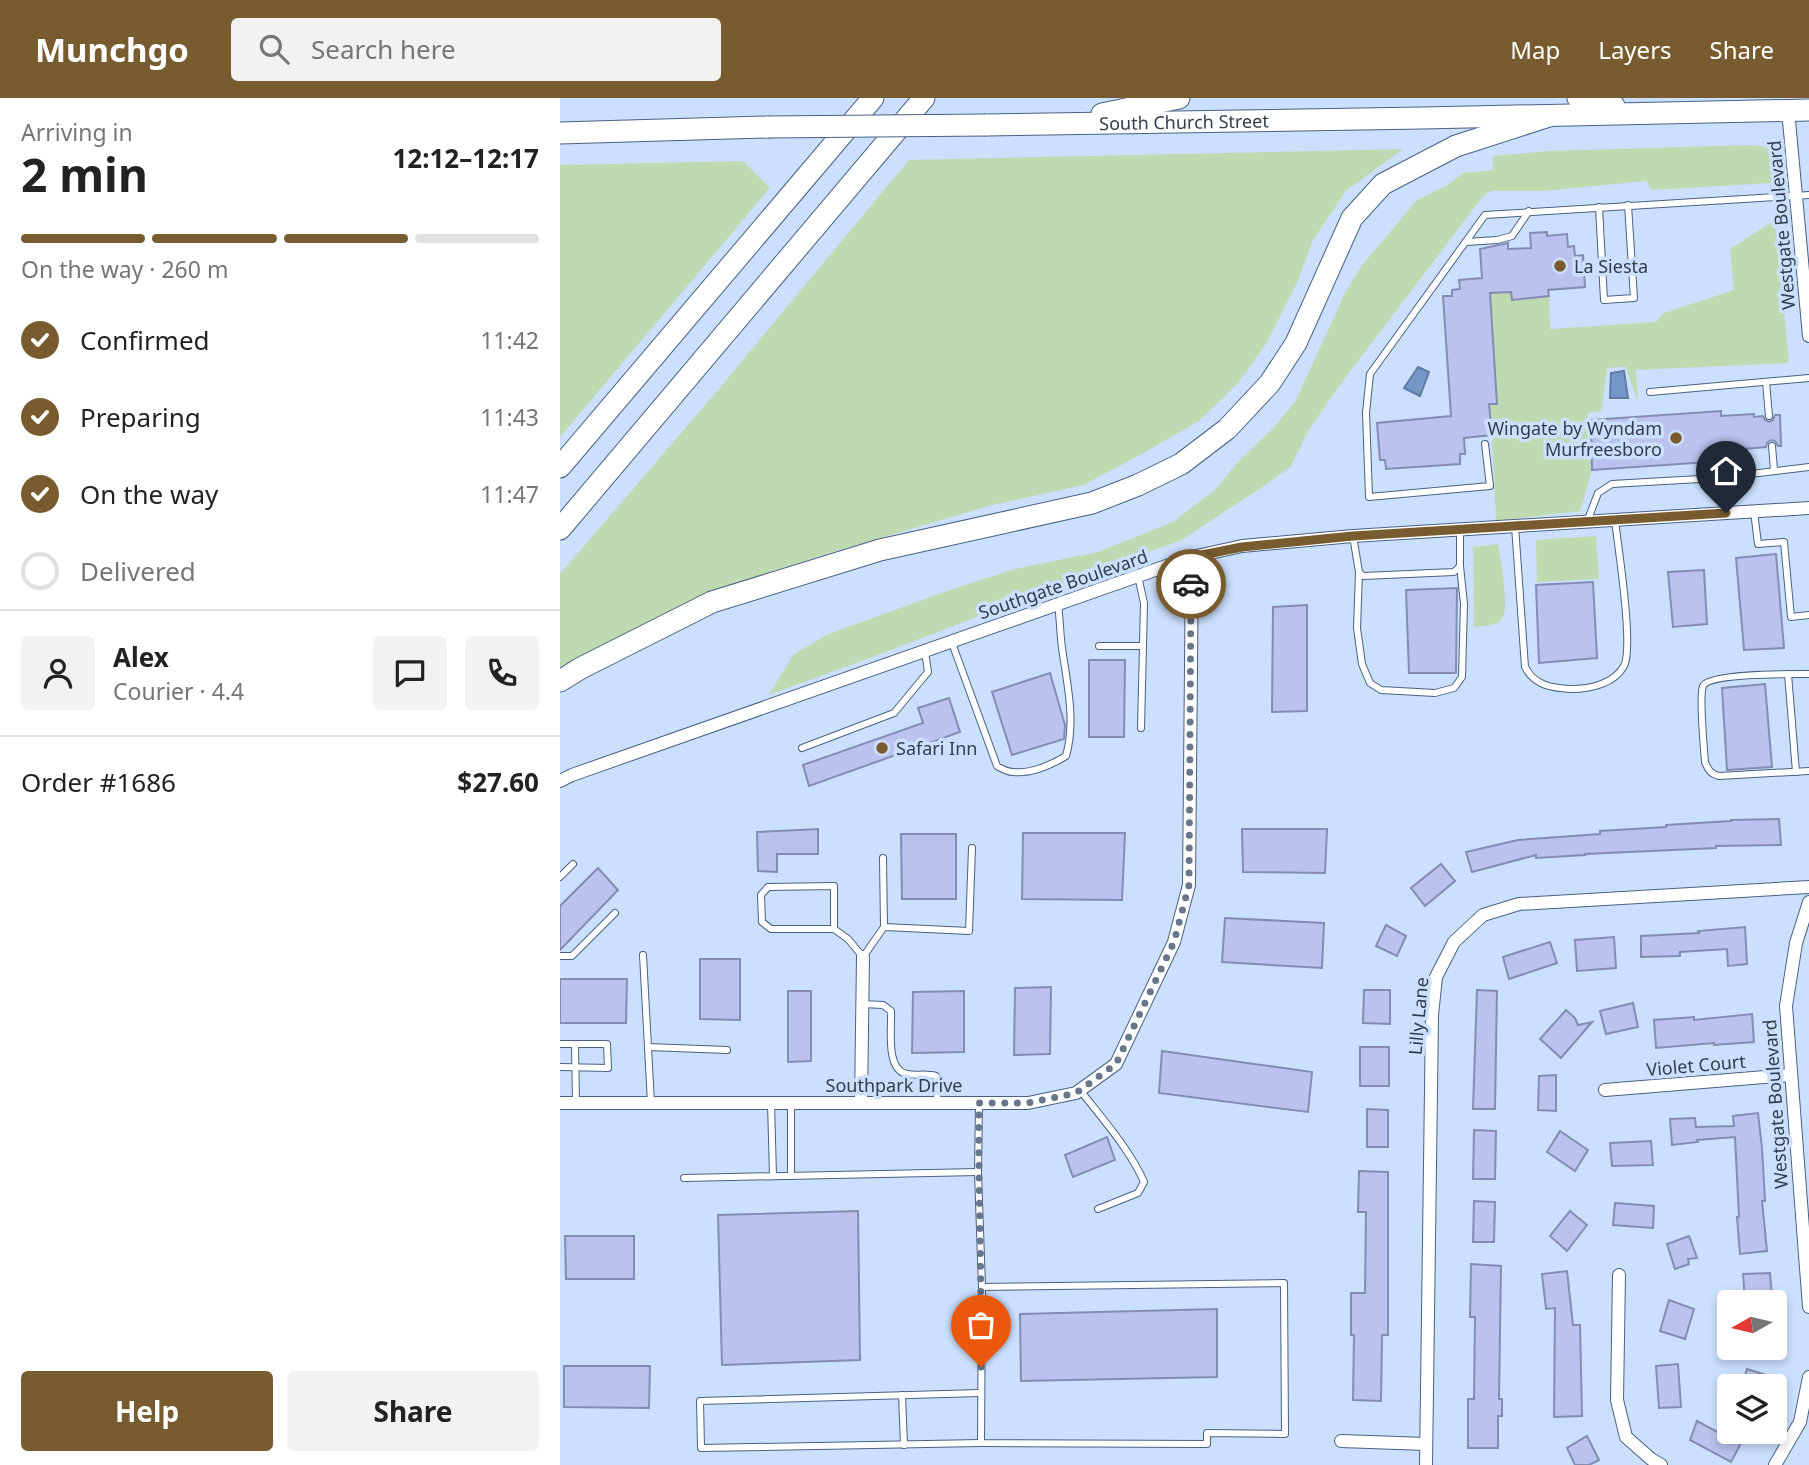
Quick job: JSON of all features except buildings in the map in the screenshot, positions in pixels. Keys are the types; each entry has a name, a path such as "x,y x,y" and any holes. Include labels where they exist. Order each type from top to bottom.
{"highway":[{"path":"560,467 873,98"},
{"path":"560,529 924,98"},
{"path":"1052,125 1179,98"},
{"path":"1422,118 1438,105 1441,98"},
{"path":"1578,98 1647,113"},
{"name":"South Church Street","path":"560,133 768,127 1549,116 1795,106"},
{"path":"560,681 712,601 880,550 1092,503 1181,464 1227,429 1270,383 1296,343 1352,218 1383,184 1456,146 1549,116"}],"street":[{"name":"Westgate Boulevard","path":"1795,106 1809,335"},
{"name":"Southgate Boulevard","path":"560,781 1192,557 1242,547 1353,536 1809,508"},
{"name":"Southpark Drive","path":"560,1103 1028,1103 1076,1093 1116,1064 1174,942 1189,885 1192,557"},
{"name":"Lilly Lane","path":"1426,1465 1432,1015 1436,977 1454,942 1483,915 1520,904 1809,887"},
{"name":"Westgate Boulevard","path":"1809,902 1796,943 1786,1006 1809,1307"},
{"path":"861,1102 863,957"},
{"name":"Violet Court","path":"1605,1090 1790,1074"},
{"path":"1619,1275 1617,1400 1626,1437 1661,1465"},
{"path":"1775,1465 1800,1422 1809,1377"},
{"path":"1341,1441 1426,1444"}],"lane":[{"path":"1485,444 1490,486 1369,497 1366,413 1370,374 1485,215 1802,195"},
{"path":"1599,206 1604,300 1634,298 1628,205"},
{"path":"1466,242 1512,236 1529,211"},
{"path":"1650,392 1809,378"},
{"path":"1766,382 1769,416"},
{"path":"1772,446 1774,470"},
{"path":"1587,522 1598,493 1612,484 1717,478 1809,467"},
{"path":"1754,511 1758,544 1784,542 1791,617 1809,615"},
{"path":"1515,526 1525,667 1542,685 1579,689 1604,683 1618,675 1625,663 1628,643 1615,520"},
{"path":"1353,536 1359,572 1357,628 1362,664 1370,683 1381,690 1435,693 1454,688 1462,677 1464,604 1460,530"},
{"path":"1359,572 1363,576 1376,576 1454,572 1460,566"},
{"path":"1138,576 1144,603 1141,729"},
{"path":"951,642 997,766 1010,773 1054,764 1066,756 1071,738 1059,604"},
{"path":"1099,646 1143,646"},
{"path":"802,748 894,713 928,672 925,651"},
{"path":"1788,674 1796,772"},
{"path":"1809,674 1712,679 1702,687 1701,698 1705,762 1714,775 1809,771"},
{"path":"884,927 969,932 972,848"},
{"path":"834,929 834,886 768,887 761,895 762,922 771,929 834,929 848,939 863,957 884,927 883,858"},
{"path":"560,877 573,864"},
{"path":"560,956 572,956 615,913"},
{"path":"643,955 651,1103"},
{"path":"862,1004 883,1005 891,1011 891,1048 897,1068 905,1074 936,1076 937,1103"},
{"path":"560,1044 607,1044 608,1068 560,1067"},
{"path":"575,1044 576,1103"},
{"path":"648,1047 727,1050"},
{"path":"1080,1090 1128,1154 1144,1182 1138,1193 1098,1209"},
{"path":"771,1102 773,1176"},
{"path":"791,1176 792,1102"},
{"path":"979,1103 981,1444"},
{"path":"684,1178 978,1172"},
{"path":"980,1393 700,1401 701,1448 1207,1444 1207,1433 1286,1434 1284,1283 982,1287"},
{"path":"902,1395 904,1445"}],"green space":[{"path":"1763,146 1773,153 1779,166 1779,180 1771,183 1652,190 1646,181 1544,191 1491,191 1484,195 1342,382 1308,431 1291,466 1267,484 1180,541 1131,558 1068,588 1002,607 769,695 793,655 826,635 1015,569 1098,552 1173,522 1216,489 1295,402 1346,291 1363,264 1417,200 1448,185 1463,173 1493,170 1493,156 1548,151"},
{"path":"1403,149 1346,191 1313,240 1297,283 1267,342 1239,382 1199,421 1084,485 992,505 813,558 687,605 560,672 560,574 718,390 909,160"},
{"path":"743,161 770,188 560,437 560,165"},
{"path":"1775,220 1789,363 1636,370 1638,403 1626,367 1607,368 1601,411 1587,413 1591,473 1580,511 1496,521 1492,435 1486,404 1497,403 1489,293 1511,292 1512,300 1549,296 1550,329 1656,322 1664,313 1734,290 1730,249"},
{"path":"1596,536 1599,579 1537,582 1536,540"},
{"path":"1498,544 1505,596 1504,615 1495,623 1474,627 1473,547"}],"water":[{"path":"1418,367 1429,372 1420,396 1404,388"},
{"path":"1624,371 1628,398 1610,398 1611,373"}],"way so far":[{"path":"981,1367 979,1103 1028,1103 1076,1093 1116,1064 1174,942 1189,885 1191,584"}],"place":[{"name":"La Siesta","path":"1560,266"},
{"name":"Wingate by Wyndam Murfreesboro","path":"1676,438"},
{"name":"Safari Inn","path":"882,748"}],"route":[{"path":"1191,584 1192,557 1242,547 1353,536 1726,513"}]}
